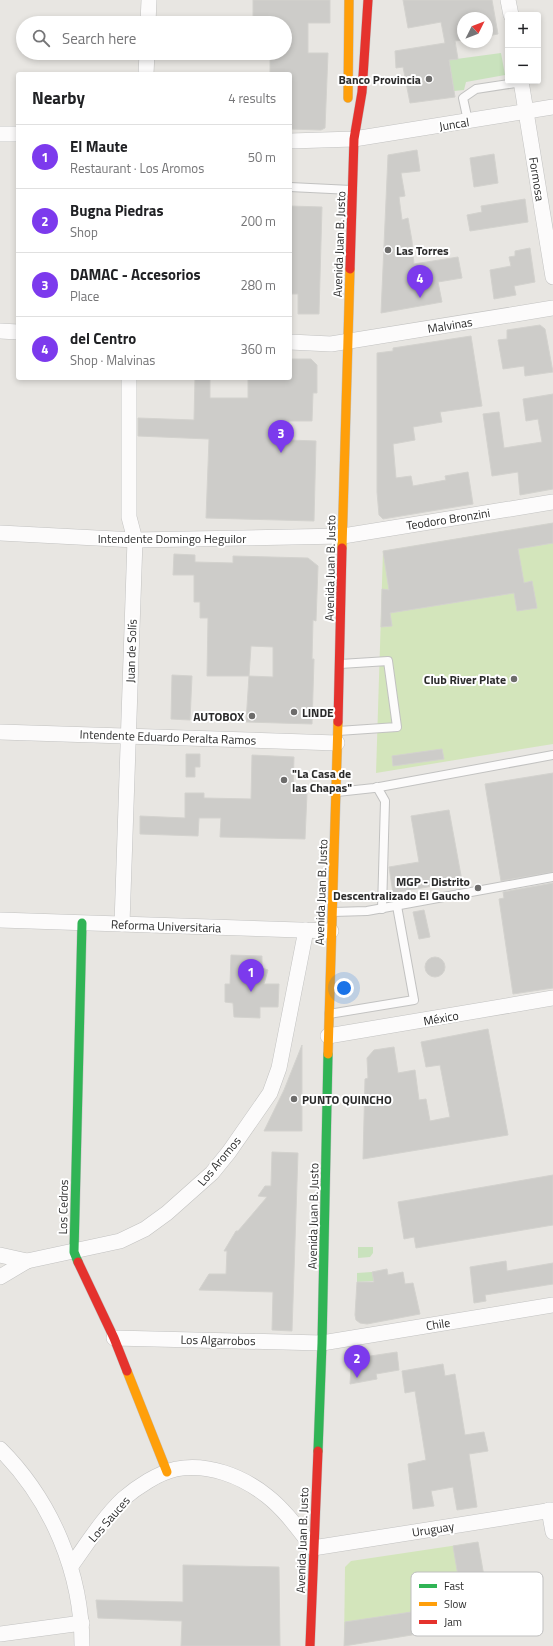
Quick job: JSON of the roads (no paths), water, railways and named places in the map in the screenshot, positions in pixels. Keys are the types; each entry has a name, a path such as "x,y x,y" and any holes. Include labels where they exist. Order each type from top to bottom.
{"main road":[{"name":"Avenida Juan B. Justo","path":"349,0 347,90 354,139"},
{"name":"Avenida Juan B. Justo","path":"310,1646 322,1343 328,1036 340,664 352,190 354,139 362,92 368,0"},
{"name":"Los Cedros","path":"82,923 74,1252 114,1338 166,1472"}],"street":[{"path":"148,0 148,16"},
{"path":"508,0 510,12"},
{"path":"146,72 147,60"},
{"name":"Formosa","path":"522,84 553,278"},
{"name":"Juncal","path":"292,141 354,139 553,107"},
{"path":"0,134 16,134"},
{"name":"Malvinas","path":"292,342 330,344 553,308"},
{"path":"0,331 16,332"},
{"name":"Juan de Solís","path":"122,924 135,540 129,517 129,380"},
{"name":"Teodoro Bronzini","path":"343,536 553,502"},
{"name":"Intendente Domingo Heguilor","path":"0,533 135,540 343,536"},
{"name":"Intendente Eduardo Peralta Ramos","path":"0,732 128,736 337,737"},
{"name":"Reforma Universitaria","path":"0,920 331,931"},
{"name":"Los Aromos","path":"0,1255 27,1261 120,1241 145,1229 167,1213 202,1182 229,1152 270,1093 279,1068 306,930"},
{"name":"México","path":"328,1036 553,998"},
{"path":"0,1278 27,1261"},
{"name":"Chile","path":"322,1343 553,1305"},
{"name":"Los Algarrobos","path":"114,1338 322,1343"},
{"path":"0,1449 12,1461 36,1493 56,1528 71,1566 78,1594 82,1623 82,1646"},
{"name":"Los Sauces","path":"71,1566 123,1500 166,1472 176,1469 202,1469 235,1475 268,1496 290,1519 313,1548"},
{"path":"551,1510 553,1532"},
{"name":"Uruguay","path":"313,1548 551,1510"},
{"path":"0,1634 82,1623"}],"lane":[{"path":"468,121 463,98 476,89 505,84"},
{"path":"292,187 352,190"},
{"path":"337,737 397,727 388,661 340,664"},
{"path":"336,792 377,787 553,755"},
{"path":"377,787 385,801 382,909"},
{"path":"332,912 382,909 553,877"},
{"path":"329,1014 414,1000 397,906"}],"place":[{"name":"Banco Provincia","path":"429,79"},
{"name":"Las Torres","path":"388,250"},
{"name":"del Centro","path":"420,298"},
{"name":"DAMAC - Accesorios","path":"281,453"},
{"name":"Club River Plate","path":"514,679"},
{"name":"LINDE","path":"294,712"},
{"name":"AUTOBOX","path":"252,716"},
{"name":"\"La Casa de las Chapas\"","path":"284,780"},
{"name":"MGP - Distrito Descentralizado El Gaucho","path":"478,888"},
{"name":"El Maute","path":"251,992"},
{"name":"PUNTO QUINCHO","path":"294,1099"},
{"name":"Bugna Piedras","path":"357,1378"}]}
